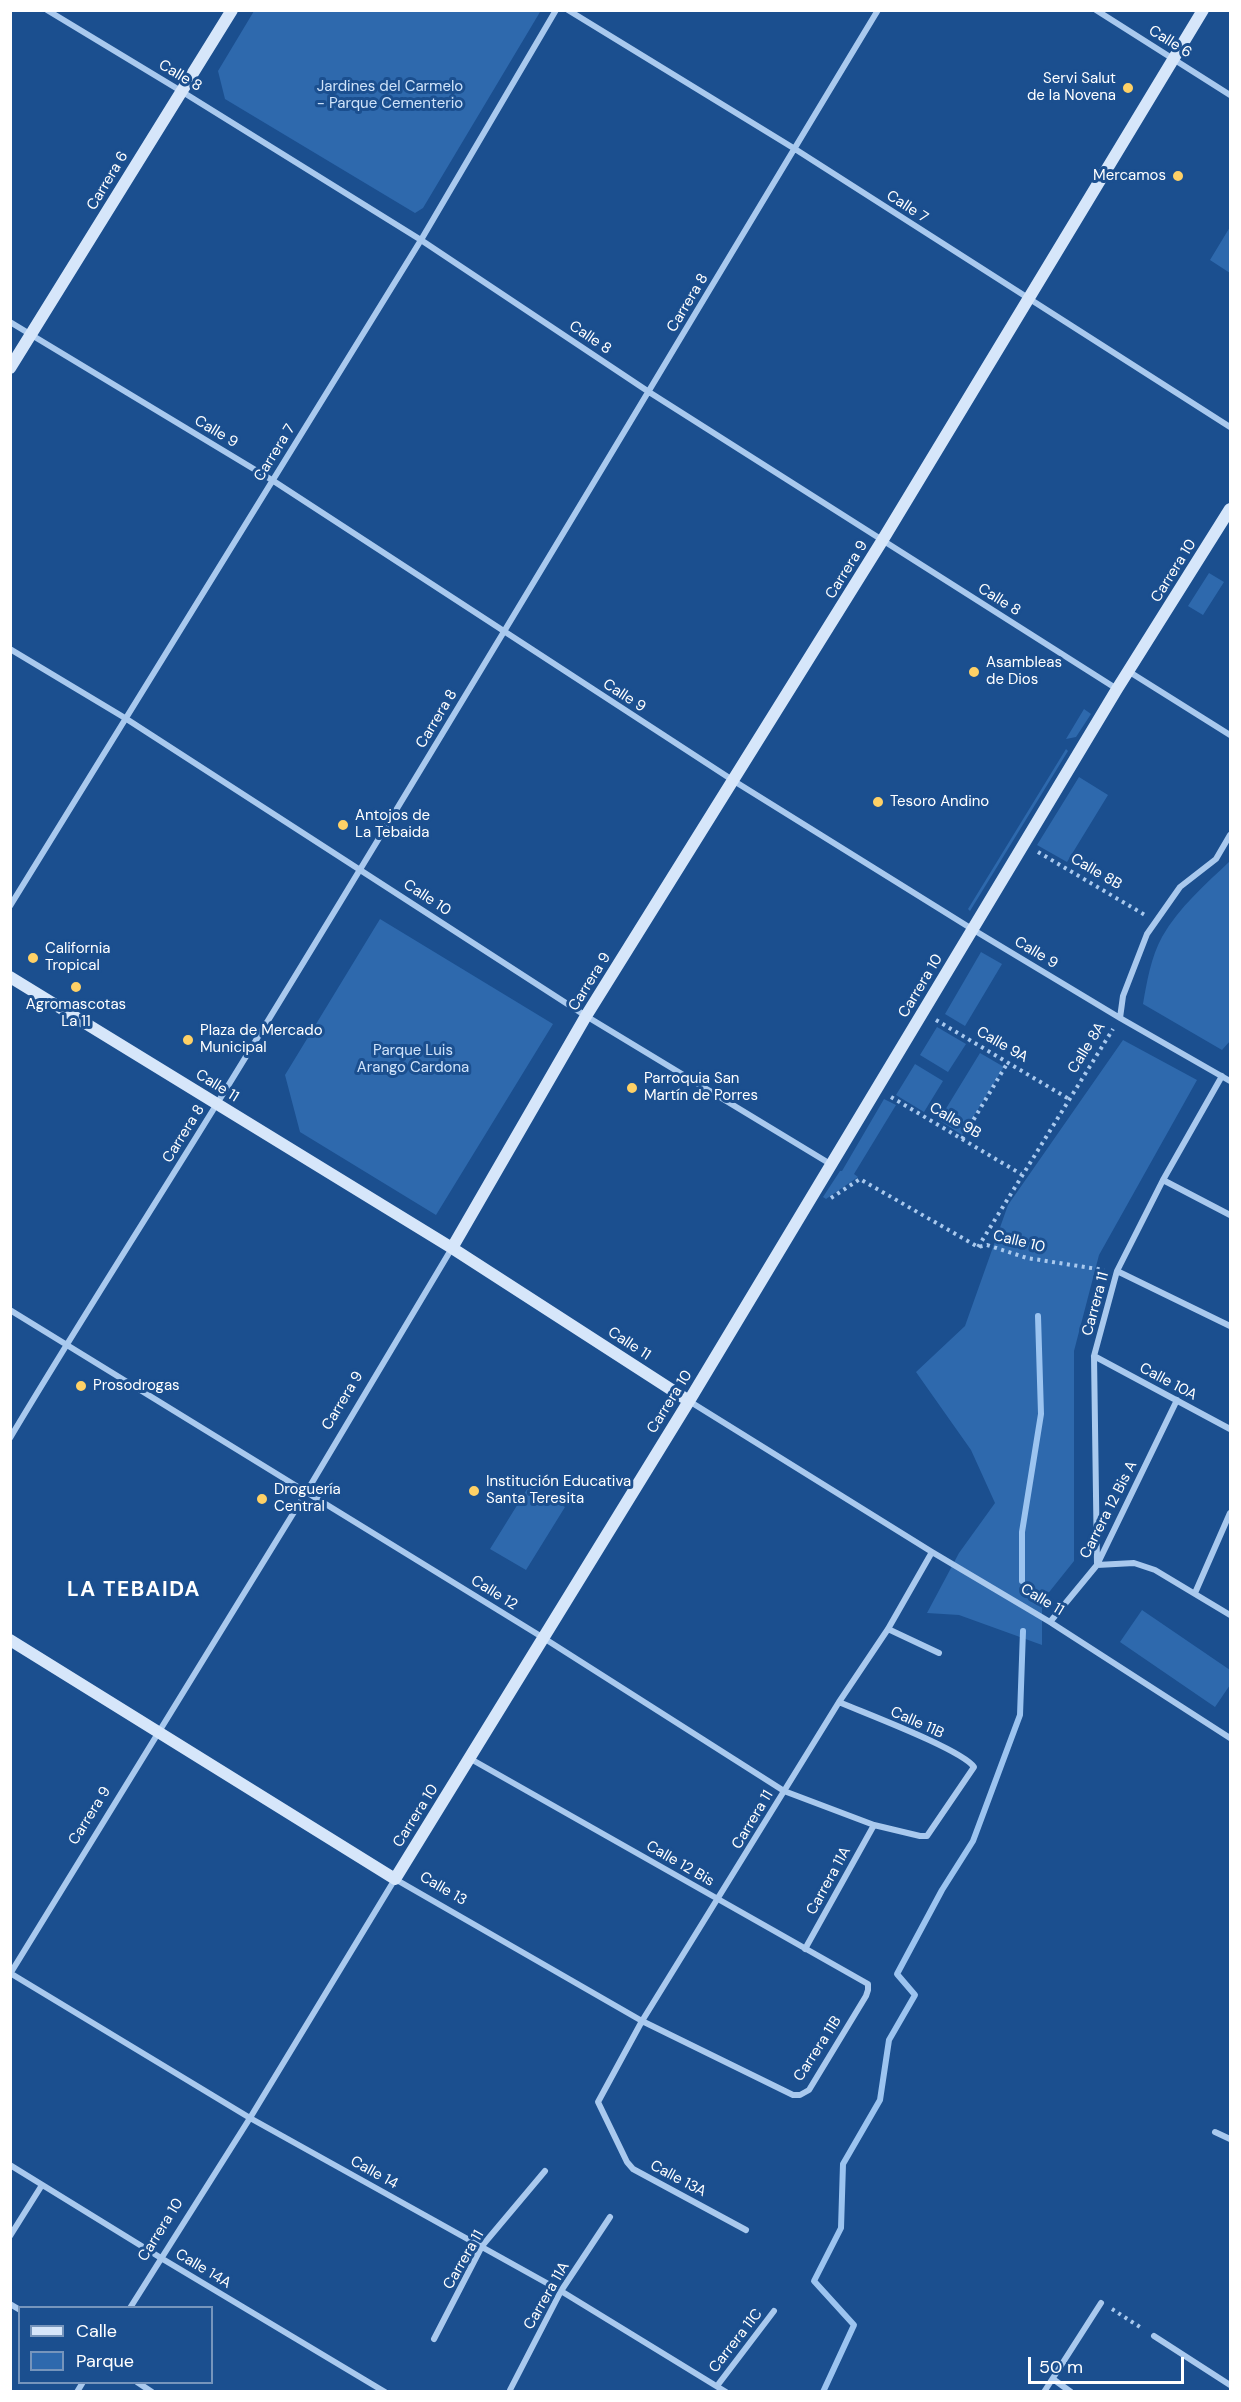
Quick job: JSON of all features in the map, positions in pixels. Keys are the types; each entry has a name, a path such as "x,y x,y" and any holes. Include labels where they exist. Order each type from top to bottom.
{"main road":[{"name":"Carrera 6","path":"10,368 232,10"},
{"name":"Carrera 9","path":"452,1248 586,1016 882,541 1203,10"},
{"name":"Carrera 10","path":"395,1879 542,1636 689,1401 1118,688 1230,509"},
{"name":"Calle 11","path":"10,977 452,1248 689,1401"},
{"name":"Calle 13","path":"10,1640 395,1879"}],"street":[{"name":"Calle 8","path":"47,10 421,240 649,392 1118,688"},
{"name":"Carrera 7","path":"10,906 421,240 556,10"},
{"name":"Calle 7","path":"568,10 795,149 1230,427"},
{"name":"Carrera 8","path":"10,1438 66,1344 217,1104 504,632 878,10"},
{"name":"Calle 6","path":"1096,10 1230,94"},
{"name":"Calle 9","path":"10,322 272,480 734,781 972,929 1230,1081"},
{"name":"Calle 10","path":"10,649 125,718 586,1016 832,1165"},
{"path":"1128,672 1230,735"},
{"name":"Calle 8A","path":"1120,1018 1123,996 1147,934 1179,887 1216,859 1230,835"},
{"name":"Carrera 11","path":"1097,1565 1094,1356 1117,1271 1163,1180 1222,1076"},
{"path":"1163,1180 1230,1215"},
{"name":"Carrera 9","path":"11,1974 307,1491 452,1248"},
{"path":"1117,1271 1230,1326"},
{"name":"Calle 12","path":"10,1311 542,1636 784,1791 874,1825 920,1836"},
{"name":"Calle 10A","path":"1094,1356 1230,1429"},
{"name":"Calle 11","path":"689,1401 932,1552 1050,1622 1230,1738"},
{"name":"Carrera 12 Bis A","path":"1050,1622 1097,1565 1177,1401"},
{"path":"1195,1593 1230,1513"},
{"name":"Carrera 11","path":"598,2102 642,2021 839,1702 888,1629 932,1552"},
{"path":"1097,1565 1134,1563 1155,1570 1230,1615"},
{"path":"888,1629 939,1653"},
{"name":"Calle 11B","path":"839,1702 926,1740 969,1761 974,1767 934,1828 927,1836 920,1836"},
{"name":"Calle 12 Bis","path":"469,1758 868,1984 866,1996"},
{"name":"Carrera 11A","path":"805,1949 874,1825"},
{"name":"Calle 13","path":"395,1879 642,2021 780,2087"},
{"name":"Carrera 10","path":"131,2306 250,2118 395,1879"},
{"name":"Calle 14","path":"11,1974 250,2118 561,2291 726,2391"},
{"name":"Carrera 11B","path":"780,2087 793,2095 800,2095 809,2090 866,1996"},
{"name":"Calle 13A","path":"598,2102 627,2162 633,2169 746,2230"},
{"path":"1215,2132 1230,2139"},
{"name":"Calle 14A","path":"10,2165 161,2259 385,2391"},
{"name":"Carrera 11","path":"434,2339 482,2246 545,2171"},
{"path":"10,2236 42,2185"},
{"name":"Carrera 11A","path":"510,2390 561,2291 610,2217"},
{"path":"1044,2391 1101,2303"},
{"name":"Carrera 11C","path":"717,2386 774,2312"},
{"path":"1154,2336 1230,2385"},
{"path":"1053,2379 1071,2391"}],"path":[{"name":"Calle 8B","path":"1023,844 1156,921"},
{"name":"Calle 9A","path":"922,1012 1069,1099"},
{"name":"Calle 8A","path":"978,1247 1021,1174 1120,1018"},
{"path":"962,1139 1008,1062"},
{"name":"Calle 9B","path":"877,1089 1021,1174"},
{"name":"Calle 10","path":"814,1194 827,1201 860,1179 978,1247 987,1245 1047,1262 1117,1271"},
{"path":"1101,2303 1154,2336"}],"green space":[{"name":"Jardines del Carmelo - Parque Cementerio","path":"537,10 540,12 423,208 415,213 225,99 218,71 254,11"},
{"path":"1230,227 1230,273 1210,260"},
{"path":"1209,573 1224,582 1203,615 1188,606"},
{"path":"1084,709 1091,714 1076,737 1066,739"},
{"path":"1066,749 1068,751 970,911 968,909"},
{"path":"1079,777 1108,795 1067,862 1037,845"},
{"path":"1230,861 1230,1041 1222,1050 1143,1004 1152,961 1162,937 1202,887"},
{"name":"Parque Luis Arango Cardona","path":"380,919 553,1024 436,1215 300,1132 285,1075"},
{"path":"981,952 1002,964 965,1026 945,1014"},
{"path":"937,1027 966,1044 948,1072 920,1055"},
{"path":"1123,1040 1197,1080 1099,1255 1074,1351 1074,1561 1042,1601 1042,1645 959,1615 927,1613 959,1553 995,1503 971,1450 916,1372 965,1326 1008,1205"},
{"path":"980,1053 1004,1067 962,1135 939,1120"},
{"path":"915,1064 943,1081 924,1112 896,1095"},
{"path":"884,1099 896,1105 854,1174 858,1177 826,1199 823,1197 842,1171"},
{"path":"529,1486 565,1507 526,1570 490,1549"},
{"path":"1142,1610 1230,1670 1230,1685 1215,1707 1120,1642"}],"waterway":[{"path":"1022,1581 1022,1532 1041,1414 1038,1316"},
{"path":"823,2392 854,2325 814,2281 841,2228 843,2164 880,2100 889,2040 915,1995 897,1974 942,1890 973,1841 1020,1715 1023,1631"}],"place":[{"name":"Servi Salut de la Novena","path":"1128,88"},
{"name":"Mercamos","path":"1178,176"},
{"name":"Asambleas de Dios","path":"974,672"},
{"name":"Tesoro Andino","path":"878,802"},
{"name":"Antojos de La Tebaida","path":"343,825"},
{"name":"California Tropical","path":"33,958"},
{"name":"Agromascotas La 11","path":"76,987"},
{"name":"Plaza de Mercado Municipal","path":"188,1040"},
{"name":"Parroquia San Martín de Porres","path":"632,1088"},
{"name":"Prosodrogas","path":"81,1386"},
{"name":"Institución Educativa Santa Teresita","path":"474,1491"},
{"name":"Droguería Central","path":"262,1499"}],"district":[{"name":"LA TEBAIDA","path":"134,1590"}]}
